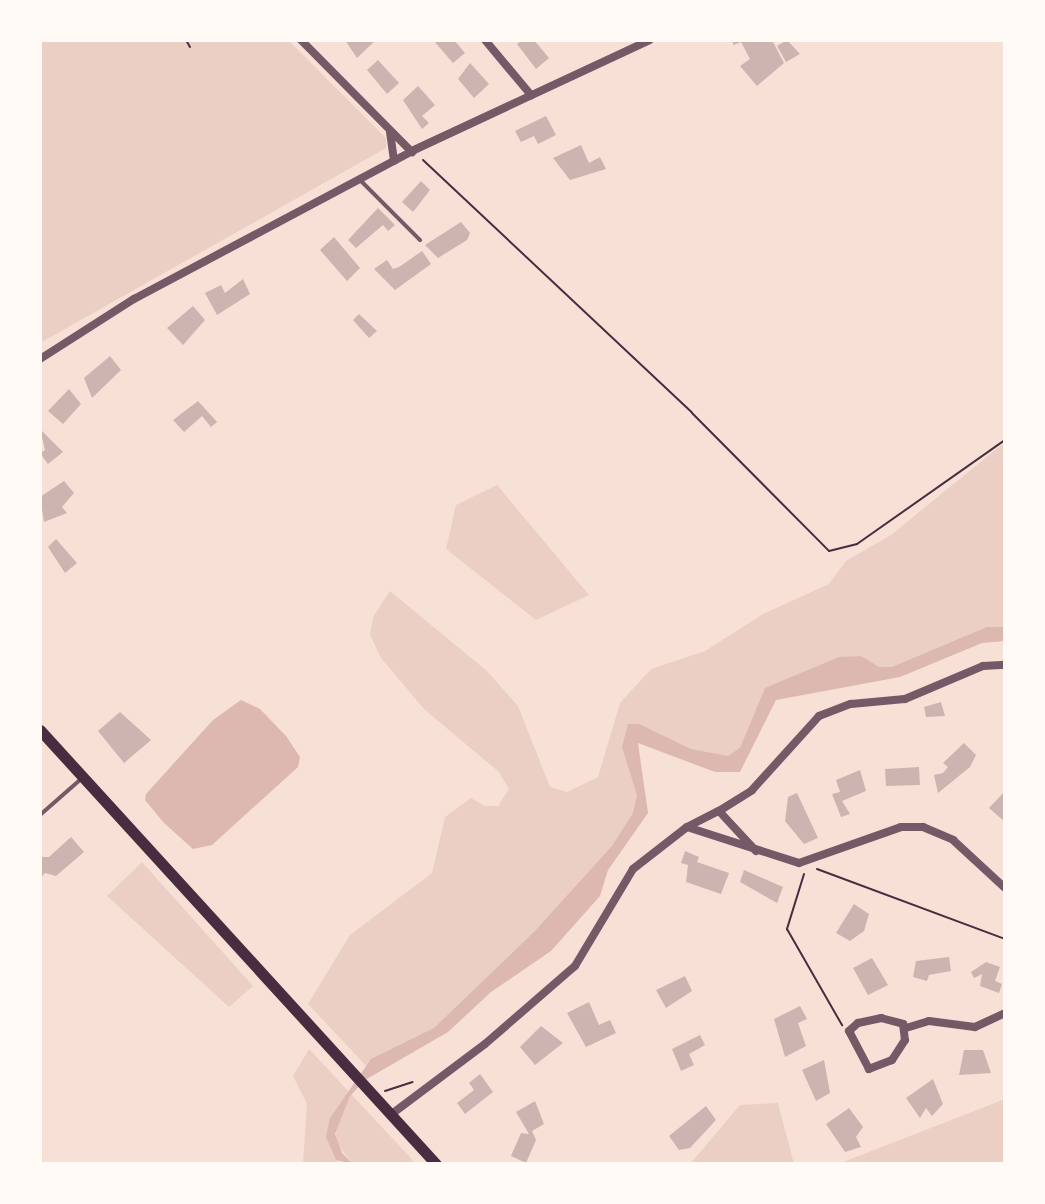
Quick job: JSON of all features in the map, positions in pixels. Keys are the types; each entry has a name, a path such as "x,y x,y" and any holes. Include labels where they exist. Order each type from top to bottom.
{"main road":[{"path":"40,730 350,1067 379,1092 436,1164"}],"street":[{"path":"301,40 389,131 413,151"},
{"path":"485,40 531,95"},
{"path":"40,359 134,299 413,151 650,40"},
{"path":"389,131 394,161"},
{"path":"393,1113 485,1044 575,966 633,869 687,827 752,790 819,716 851,704 905,699 983,666 1005,665"},
{"path":"719,811 732,830 760,854"},
{"path":"687,827 760,854 809,862 901,827 923,827 953,840 1005,887"},
{"path":"906,1028 929,1021 975,1027 1005,1013"},
{"path":"881,1018 894,1018 906,1028 898,1054 873,1069 860,1059 849,1031 858,1023 881,1018"}],"lane":[{"path":"360,180 420,240"},
{"path":"40,815 83,777"}],"path":[{"path":"186,40 190,47"},
{"path":"413,151 829,551 857,544 1005,440"},
{"path":"849,1031 787,929 809,862 823,873 1005,939"},
{"path":"379,1092 411,1081 423,1090"},
{"path":"924,1164 953,1164"}],"shaded area":[{"path":"40,40 288,40 386,138 386,148 40,343"},
{"path":"1005,442 1005,633 898,669 768,701 737,769 632,730 646,810 562,920 447,1024 369,1069 308,1004 350,935 432,873 445,817 471,798 485,806 498,806 509,789 499,772 425,710 381,658 370,635 373,617 390,591 487,671 518,706 550,787 567,792 598,777 620,703 651,669 705,651 763,614 829,584 846,561 891,535"},
{"path":"497,485 589,595 536,620 446,549 456,505"},
{"path":"987,627 1005,627 1005,641 982,643 900,677 776,700 740,772 715,772 638,743 648,813 608,870 600,896 551,951 491,992 448,1032 365,1080 350,1096 335,1134 342,1153 353,1164 336,1160 326,1137 330,1118 371,1059 434,1028 534,932 612,846 633,813 637,795 622,747 628,724 639,724 691,749 728,756 740,748 765,688 839,657 861,656 879,667 892,667"},
{"path":"241,700 260,709 286,736 300,757 298,767 212,845 193,849 164,823 145,800 146,794 213,720"},
{"path":"142,862 253,986 229,1007 107,896"},
{"path":"309,1049 415,1164 353,1164 335,1141 338,1119 330,1118 336,1160 341,1164 303,1164 307,1104 293,1076"},
{"path":"1005,1099 1005,1164 838,1164"},
{"path":"778,1103 794,1164 690,1164 740,1105"}],"building":[{"path":"345,40 376,40 357,58"},
{"path":"433,40 454,40 465,53 453,63"},
{"path":"522,40 534,40 549,58 536,69 517,44"},
{"path":"731,40 772,40 784,63 757,86 740,66 750,59 741,42 734,45"},
{"path":"787,40 800,54 786,62 777,46"},
{"path":"378,60 399,83 387,94 367,70"},
{"path":"470,63 489,84 474,98 458,79"},
{"path":"418,86 435,105 422,116 429,123 422,129 403,100"},
{"path":"546,116 556,135 538,144 534,136 521,142 515,131"},
{"path":"581,145 589,163 600,157 606,169 570,180 553,158"},
{"path":"421,181 430,190 413,212 402,202"},
{"path":"378,208 395,225 388,231 383,225 356,248 348,240"},
{"path":"461,222 470,233 467,240 438,258 425,245"},
{"path":"334,237 360,268 347,281 320,250"},
{"path":"422,251 431,264 395,290 374,269 387,260 393,269 399,267"},
{"path":"243,279 250,294 217,315 205,293 221,285 225,293"},
{"path":"193,306 205,320 183,345 167,328"},
{"path":"359,314 377,331 369,338 353,320"},
{"path":"110,356 121,370 92,398 84,378"},
{"path":"69,389 81,404 63,424 48,411"},
{"path":"198,401 217,422 211,427 202,416 184,432 173,420"},
{"path":"40,429 63,452 48,464 40,453 45,450"},
{"path":"64,481 74,493 62,507 67,513 44,522 40,497"},
{"path":"56,539 77,563 65,573 48,547"},
{"path":"941,702 945,716 926,717 924,707"},
{"path":"120,712 151,740 124,763 98,731"},
{"path":"964,743 976,755 970,767 938,793 934,775 943,773 948,767 943,763"},
{"path":"919,767 920,785 886,786 885,769"},
{"path":"860,770 866,791 842,801 850,814 841,817 832,794 840,792 836,780"},
{"path":"1005,791 1005,822 989,808"},
{"path":"797,793 818,838 804,844 785,821 788,797"},
{"path":"71,837 84,852 56,876 45,873 40,879 40,857 49,857"},
{"path":"685,851 699,857 697,862 729,873 721,894 686,882 688,865 681,863"},
{"path":"744,870 783,887 777,903 740,882"},
{"path":"854,904 869,914 864,931 850,941 836,933"},
{"path":"949,957 951,971 929,975 927,981 913,977 916,961"},
{"path":"872,958 888,985 868,995 853,968"},
{"path":"986,962 1000,967 995,981 1002,984 999,993 980,986 982,974 974,978 971,972"},
{"path":"685,976 692,991 666,1008 656,990"},
{"path":"589,1002 599,1025 610,1020 616,1033 586,1047 567,1013"},
{"path":"800,1006 807,1019 798,1023 806,1046 785,1057 774,1019"},
{"path":"541,1026 563,1043 535,1065 520,1047"},
{"path":"700,1035 705,1045 689,1054 694,1065 681,1071 672,1049"},
{"path":"964,1050 983,1050 991,1073 959,1075"},
{"path":"824,1060 830,1093 816,1101 802,1070"},
{"path":"480,1074 493,1092 465,1114 457,1103 474,1090 469,1083"},
{"path":"933,1079 943,1104 932,1116 926,1108 920,1118 906,1098"},
{"path":"535,1101 544,1124 532,1131 536,1140 526,1163 511,1156 521,1133 529,1134 516,1112"},
{"path":"706,1106 716,1120 690,1148 679,1150 669,1136"},
{"path":"849,1108 863,1127 856,1137 861,1147 845,1152 826,1124"}]}
